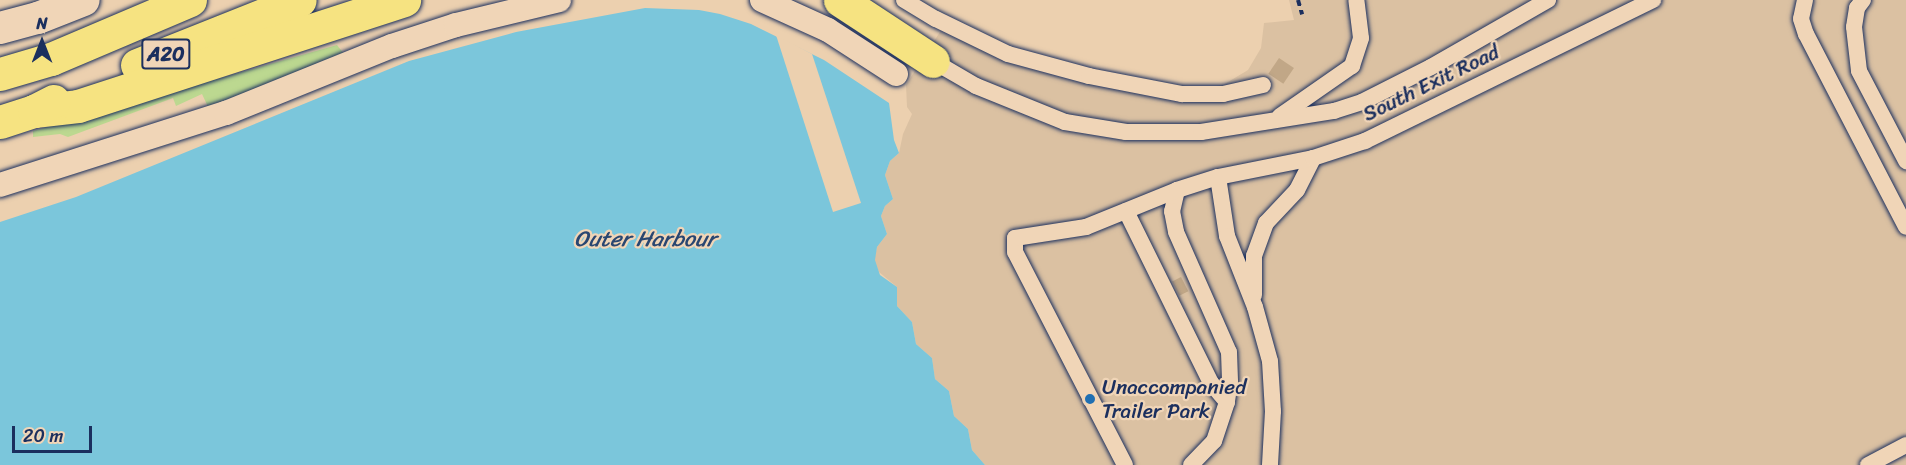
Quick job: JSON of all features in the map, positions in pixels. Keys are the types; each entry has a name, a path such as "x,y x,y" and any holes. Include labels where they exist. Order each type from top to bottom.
{"highway":[{"name":"A20","path":"0,74 51,59 190,0"},
{"name":"A20","path":"0,122 34,111 77,89 300,0"},
{"path":"34,111 78,106 404,0"},
{"path":"840,0 933,61"}],"street":[{"path":"0,28 38,18 84,0"},
{"path":"0,184 226,112 392,46 456,25 559,0"},
{"path":"762,0 828,30 896,74"}],"lane":[{"path":"904,0 936,20 1008,54 1089,76 1182,94 1223,94 1263,85"},
{"path":"1276,119 1352,66 1360,38 1356,0"},
{"path":"933,61 976,86 1065,122 1126,132 1201,132 1334,111 1362,102 1431,67 1548,0"},
{"name":"South Exit Road","path":"1125,465 1015,252 1015,238 1086,228 1177,190 1218,177 1313,158 1372,138 1653,0"},
{"path":"1805,0 1802,19 1806,34 1906,227"},
{"path":"1863,0 1857,8 1854,27 1859,71 1906,162"},
{"path":"1255,307 1254,256 1266,223 1297,190 1313,158"},
{"path":"1218,177 1227,236 1255,307 1270,361 1273,411 1270,465"},
{"path":"1177,190 1172,211 1176,232 1228,352 1230,382 1227,402 1214,441 1191,465"},
{"path":"1126,211 1211,383 1227,402"},
{"path":"1868,465 1906,445"}],"path":[{"path":"1298,0 1302,14"}],"shaded area":[{"path":"1289,0 1906,0 1906,465 985,465 972,450 968,429 954,416 949,391 935,379 932,358 916,344 912,322 897,306 897,287 879,272 874,260 877,247 887,234 881,216 885,206 893,199 885,175 890,161 899,153 903,134 912,114 907,107 906,85 947,21 998,46 1084,72 1190,89 1223,85 1248,70 1261,48 1264,23 1294,20"}],"green space":[{"path":"337,45 344,54 210,111 202,94 176,106 173,98 68,137 60,134 33,137 33,131"}],"water":[{"name":"Outer Harbour","path":"645,8 699,10 751,24 824,60 889,103 894,140 899,153 890,161 885,175 893,199 885,206 881,216 887,234 877,247 875,260 880,275 897,287 897,306 912,322 916,344 932,358 935,379 949,391 954,416 968,429 972,450 985,465 0,465 0,222 76,197 409,61 516,32"}],"pier":[{"path":"776,35 812,54 861,203 833,212"}],"building":[{"path":"1279,58 1294,68 1283,84 1268,74"},
{"path":"1181,277 1188,291 1179,296 1172,282"}],"place":[{"name":"Unaccompanied Trailer Park","path":"1090,399"}]}
